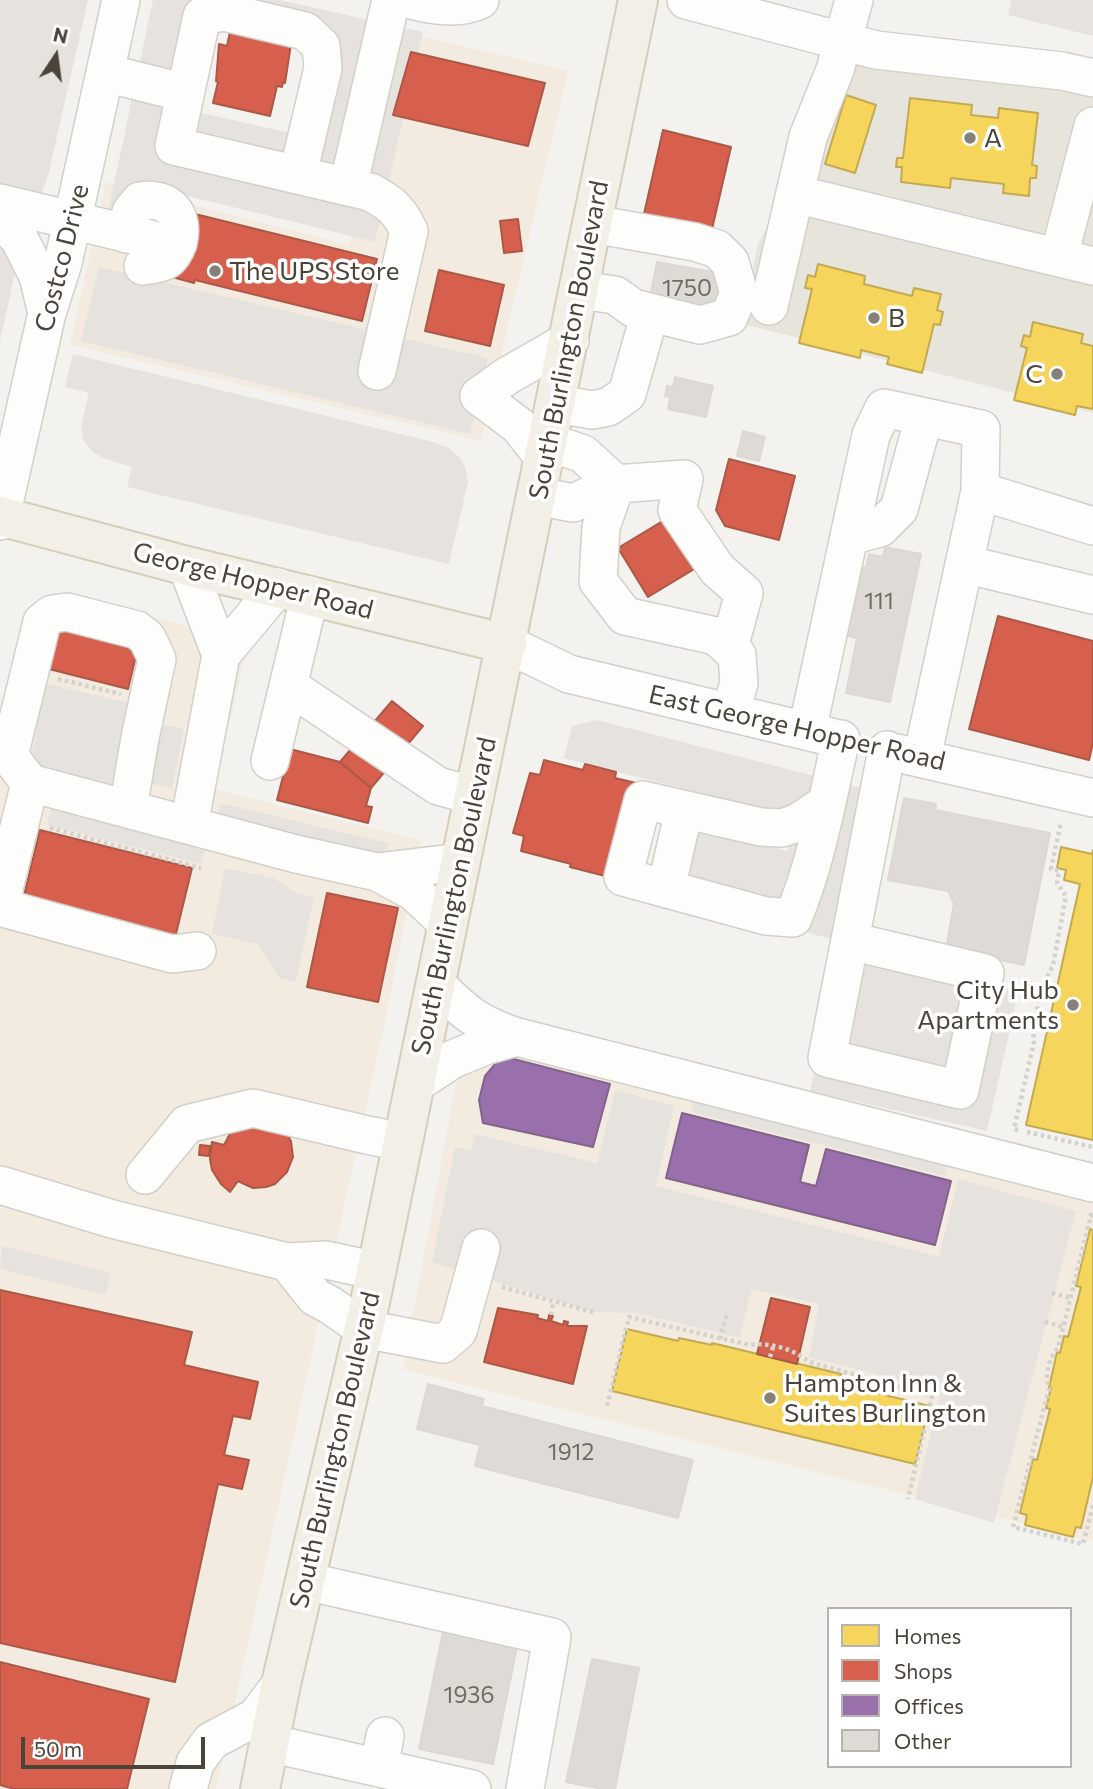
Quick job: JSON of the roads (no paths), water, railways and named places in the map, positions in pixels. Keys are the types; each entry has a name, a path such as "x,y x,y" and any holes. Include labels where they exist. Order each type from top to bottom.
{"main road":[{"name":"South Burlington Boulevard","path":"260,1789 281,1684 377,1271 638,0"},
{"name":"George Hopper Road","path":"0,517 506,644"}],"street":[{"name":"Costco Drive","path":"0,517 47,313 73,221 121,0"},
{"path":"348,187 391,0"},
{"path":"411,0 446,7 475,1"},
{"path":"686,0 876,50 1062,71 1093,78"},
{"path":"769,306 808,137 835,70 854,0"},
{"path":"298,174 323,68 321,46 305,31 224,12 202,16 174,146 370,192 387,201 401,214 409,231 377,371"},
{"path":"106,73 185,93"},
{"path":"794,194 1076,261 1093,126"},
{"path":"0,203 73,221 140,246"},
{"path":"0,220 19,238 38,276 47,313"},
{"path":"580,290 615,295 633,308 700,325 729,317 739,293 730,262 717,249 695,242 593,224"},
{"path":"556,404 592,410 608,407 626,394 650,313"},
{"path":"570,340 507,376 479,397 547,450 583,454 616,484"},
{"path":"826,804 797,824 782,828 761,827 684,810 666,889 766,916 793,918 807,884 826,804 824,735 849,536 871,436 884,408 981,429 980,491 964,564 904,754 850,941 827,1058 960,1090 985,972 850,941"},
{"path":"537,496 573,503 616,484 684,480 677,510 717,569 744,593 729,648"},
{"path":"616,484 601,527 598,581 625,616 716,636 737,655 739,683 730,713"},
{"path":"980,491 1093,526"},
{"path":"964,564 1093,595"},
{"path":"187,566 220,655 189,825"},
{"path":"220,655 294,591"},
{"path":"270,761 289,686 294,591"},
{"path":"128,809 157,659 147,638 137,630 67,612 52,614 42,622 21,710 13,764 21,820 4,888 3,908 172,954 197,951"},
{"name":"East George Hopper Road","path":"506,644 569,674 1093,798"},
{"path":"289,686 439,786 475,796"},
{"path":"13,764 128,809 296,854 377,872 414,892 448,924"},
{"path":"377,872 461,862"},
{"path":"436,984 464,1013 488,1027 517,1037 1093,1183"},
{"path":"415,1084 453,1059 517,1037"},
{"path":"145,1175 187,1124 253,1108 403,1142"},
{"path":"0,1185 112,1219 287,1262 326,1260 377,1271"},
{"path":"287,1262 315,1297 364,1329 443,1344 458,1331 481,1248"},
{"path":"305,1581 407,1617 552,1637 525,1789"},
{"path":"188,1789 195,1763 211,1741 256,1717 281,1684"},
{"path":"269,1743 382,1752 471,1789"}],"place":[{"name":"A","path":"970,138"},
{"name":"The UPS Store","path":"215,271"},
{"name":"B","path":"874,318"},
{"name":"C","path":"1057,374"},
{"name":"City Hub Apartments","path":"1073,1005"},
{"name":"Hampton Inn & Suites Burlington","path":"770,1398"}]}
